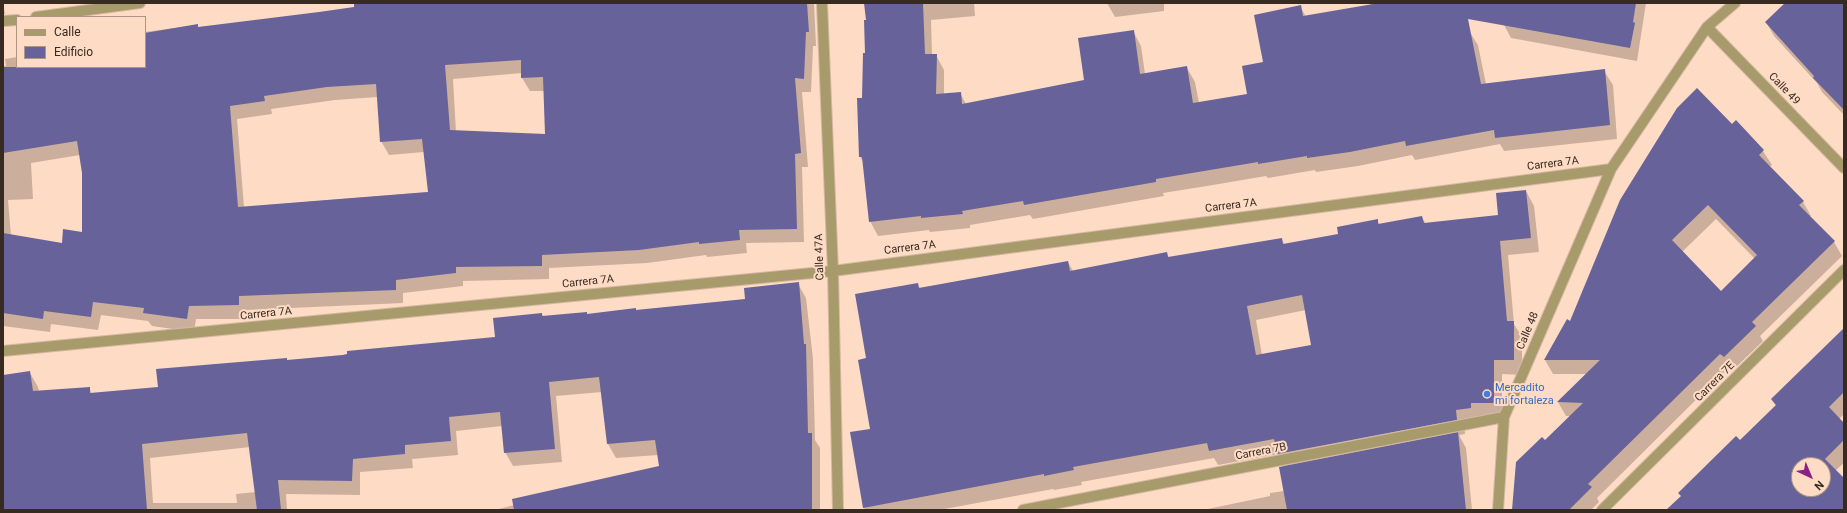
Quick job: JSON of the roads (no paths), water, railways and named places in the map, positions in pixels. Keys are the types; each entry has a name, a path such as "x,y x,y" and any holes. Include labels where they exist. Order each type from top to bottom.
{"street":[{"path":"43,16 140,3"},
{"name":"Calle 47A","path":"822,3 832,270 838,510"},
{"path":"1611,169 1707,27 1735,3"},
{"path":"3,21 16,20"},
{"name":"Calle 49","path":"1707,27 1844,168"},
{"name":"Carrera 7A","path":"3,352 832,270 1611,169"},
{"name":"Calle 48","path":"1498,510 1504,417 1611,169"},
{"name":"Carrera 7E","path":"1602,510 1844,270"},
{"name":"Carrera 7B","path":"1023,510 1504,417"}],"place":[{"name":"Mercadito mi fortaleza","path":"1487,394"}]}
